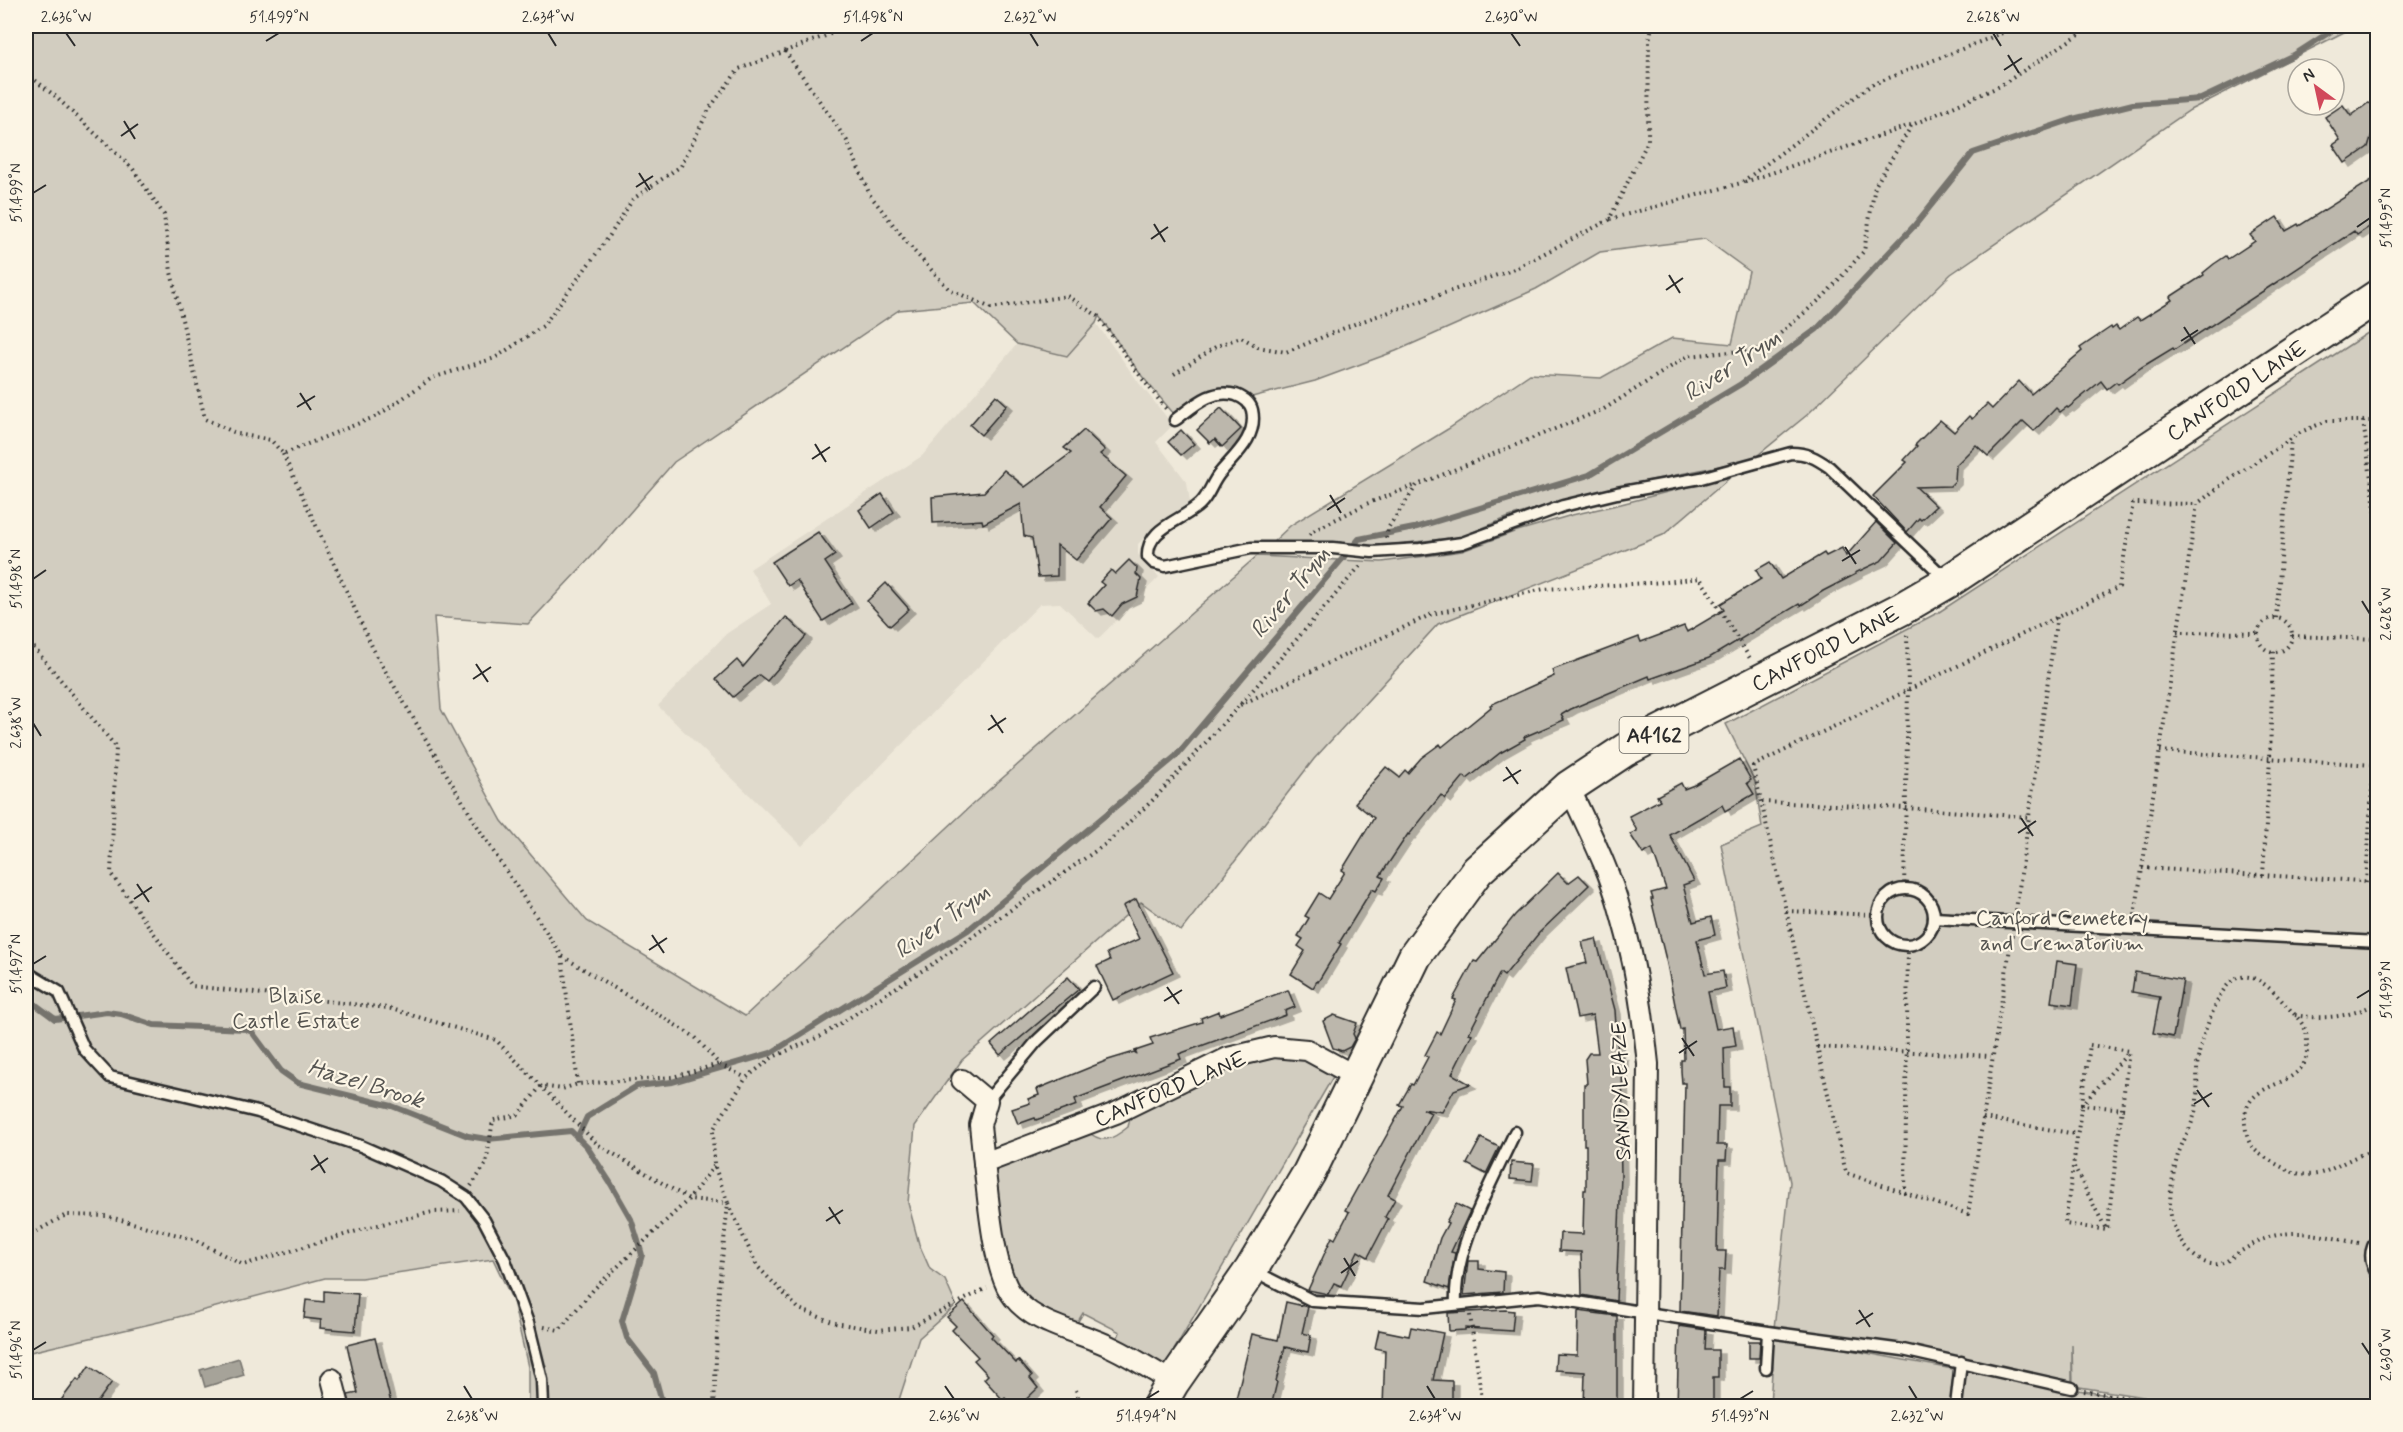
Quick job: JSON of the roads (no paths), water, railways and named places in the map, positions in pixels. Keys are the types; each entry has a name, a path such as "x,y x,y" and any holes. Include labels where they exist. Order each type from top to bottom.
{"main road":[{"name":"CANFORD LANE","path":"1166,1394 1251,1270 1309,1173 1415,956 1477,871 1569,787 1625,750 1901,609 1949,581 2378,296"}],"street":[{"name":"SANDYLEAZE","path":"1569,787 1609,878 1620,909 1643,1018 1648,1064 1644,1407"},
{"name":"CANFORD LANE","path":"984,1162 1116,1113 1228,1058 1274,1047 1307,1050 1355,1076"},
{"path":"962,1080 987,1101"},
{"name":"CANFORD LANE","path":"987,1101 980,1125 993,1226 1004,1279 1015,1299 1042,1318 1112,1347 1166,1394"}],"lane":[{"path":"1175,420 1202,399 1220,393 1242,397 1248,402 1252,411 1253,426 1246,442 1218,474 1202,503 1164,527 1150,542 1148,557 1154,563 1165,566 1251,548 1333,548 1372,552 1462,543 1563,506 1617,493 1701,478 1791,453 1802,453 1810,455 1828,467 1949,581"},
{"path":"1904,889 1922,894 1933,909 1934,918 1929,934 1923,940 1908,946 1889,940 1878,925 1877,915 1883,900 1896,890 1904,889"},
{"path":"1934,918 2378,942"},
{"path":"26,972 59,992 84,1049 110,1077 258,1112 361,1146 441,1181 466,1197 484,1220 505,1260 528,1323 542,1380 543,1407"},
{"path":"987,1101 1036,1041 1094,987"},
{"path":"1456,1304 1455,1284 1463,1250 1515,1132"},
{"path":"2375,1242 2371,1257 2378,1275"},
{"path":"1251,1270 1313,1301 1424,1308 1539,1296 1768,1332 1903,1350 2072,1388"},
{"path":"1766,1368 1768,1332"},
{"path":"1956,1407 1961,1362"}],"waterway":[{"name":"River Trym","path":"577,1138 587,1117 637,1086 672,1082 771,1053 968,930 1176,756 1359,539 1414,528 1589,475 1741,384 1817,329 1915,225 1973,153 2073,119 2133,104 2201,99 2294,55 2339,26"},
{"name":"Hazel Brook","path":"26,1002 32,1002 55,1019 107,1012 121,1014 154,1025 246,1029 252,1032 281,1071 298,1083 392,1106 468,1136 487,1139 571,1131 587,1147 631,1219 642,1255 622,1321 627,1338 654,1373 663,1406"}],"park label":[{"name":"Canford Cemetery and Crematorium","path":"2062,930"},
{"name":"Blaise Castle Estate","path":"296,1008"}]}
